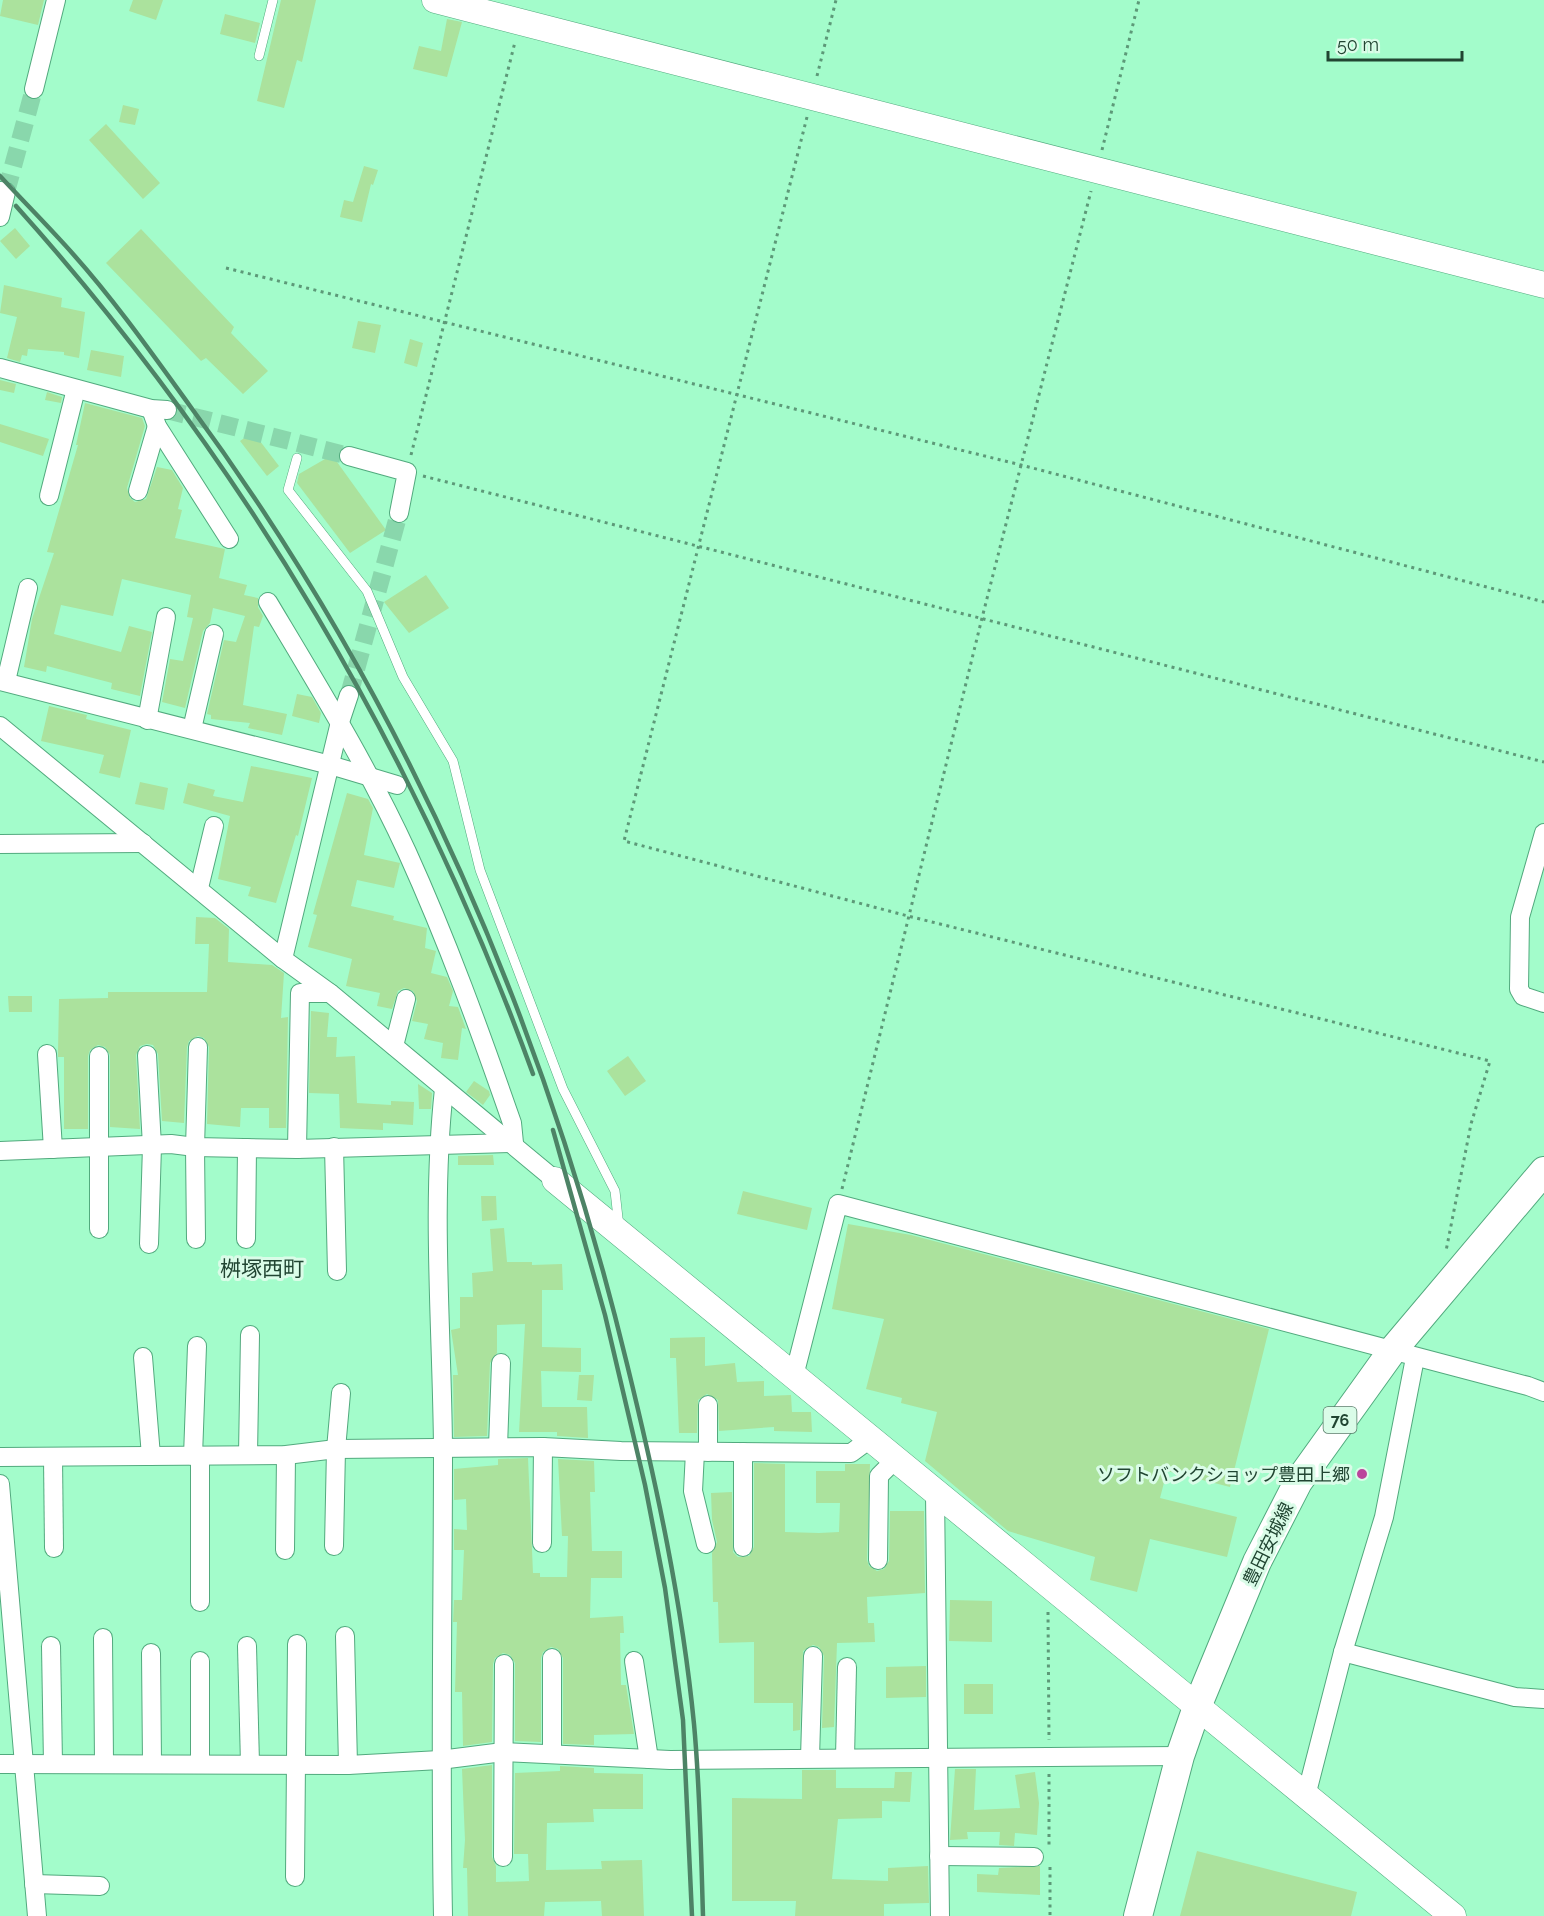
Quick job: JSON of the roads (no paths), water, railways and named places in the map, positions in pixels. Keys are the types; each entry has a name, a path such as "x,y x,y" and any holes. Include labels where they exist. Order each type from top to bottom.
{"main road":[{"name":"豊田安城線","path":"1138,1916 1180,1756 1197,1707 1257,1562 1298,1482 1403,1354 1544,1171"}],"street":[{"path":"34,89 56,0"},
{"path":"435,0 1544,285"},
{"path":"0,191 6,192 0,217"},
{"path":"0,368 159,409 157,426 138,491"},
{"path":"49,496 76,388"},
{"path":"157,426 229,538"},
{"path":"349,456 407,472 399,513"},
{"path":"28,588 3,681 147,720 192,729 330,765 370,779 397,784"},
{"path":"268,602 340,722 406,852 470,1003 512,1123 514,1143"},
{"path":"147,720 166,616"},
{"path":"192,729 214,634"},
{"path":"283,959 340,722 349,695"},
{"path":"0,726 200,888 283,959 330,993 444,1089 514,1143 555,1180 935,1493 1453,1916"},
{"path":"200,888 214,826"},
{"path":"1544,833 1521,917 1519,989 1523,996 1544,1003"},
{"path":"0,844 143,843"},
{"path":"297,1149 300,993 330,993"},
{"path":"394,1047 406,999"},
{"path":"196,1239 195,1147 198,1047"},
{"path":"47,1054 53,1149"},
{"path":"147,1055 152,1146 149,1244"},
{"path":"99,1056 97,1148 99,1229"},
{"path":"443,1916 440,1760 443,1448 448,1371 438,1143 444,1089"},
{"path":"0,1151 171,1144 195,1147 297,1149 438,1143 514,1143"},
{"path":"246,1239 247,1148"},
{"path":"334,1148 337,1271"},
{"path":"794,1376 838,1204 1544,1392"},
{"path":"248,1455 249,1335"},
{"path":"197,1346 200,1602"},
{"path":"1306,1796 1343,1652 1384,1517 1403,1354"},
{"path":"143,1357 152,1456"},
{"path":"498,1447 501,1363"},
{"path":"334,1546 336,1449 341,1393"},
{"path":"706,1544 693,1491 708,1405"},
{"path":"0,1457 286,1455 336,1449 498,1447 850,1453 870,1439"},
{"path":"542,1543 543,1447"},
{"path":"743,1547 744,1452"},
{"path":"285,1550 286,1455"},
{"path":"53,1457 54,1548"},
{"path":"878,1560 879,1476 895,1460"},
{"path":"0,1484 37,1916"},
{"path":"935,1493 940,1916"},
{"path":"345,1636 348,1764"},
{"path":"103,1638 104,1764"},
{"path":"295,1877 297,1644"},
{"path":"51,1646 53,1764"},
{"path":"247,1646 250,1764"},
{"path":"1343,1652 1515,1697 1544,1699"},
{"path":"151,1653 152,1764"},
{"path":"810,1758 813,1656"},
{"path":"552,1658 552,1754"},
{"path":"200,1764 201,1661"},
{"path":"634,1661 649,1759"},
{"path":"503,1857 504,1664"},
{"path":"845,1758 847,1667"},
{"path":"0,1764 348,1764 440,1760 503,1752 649,1759 1180,1756"},
{"path":"939,1856 1034,1857"},
{"path":"34,1884 100,1886"}],"lane":[{"path":"259,56 273,0"},
{"path":"297,458 288,490 367,591 403,677 453,761 480,870 563,1089 615,1191 620,1233"}],"tunnel":[{"path":"6,192 34,89"},
{"path":"167,410 349,456"},
{"path":"349,695 399,513"}],"railway":[{"path":"0,176 73,254 119,309 266,516 336,628 399,744 456,863 508,984 553,1108 593,1235 627,1364 658,1498 683,1633 694,1724 703,1916"},
{"path":"16,206 99,303 176,403 249,507 316,615 378,725 435,839 487,955 533,1074"},
{"path":"553,1130 605,1315 645,1485 665,1588 683,1720 692,1916"}],"place":[{"name":"ソフトバンクショップ豊田上郷","path":"1362,1474"}],"district":[{"name":"桝塚西町","path":"262,1268"}]}
